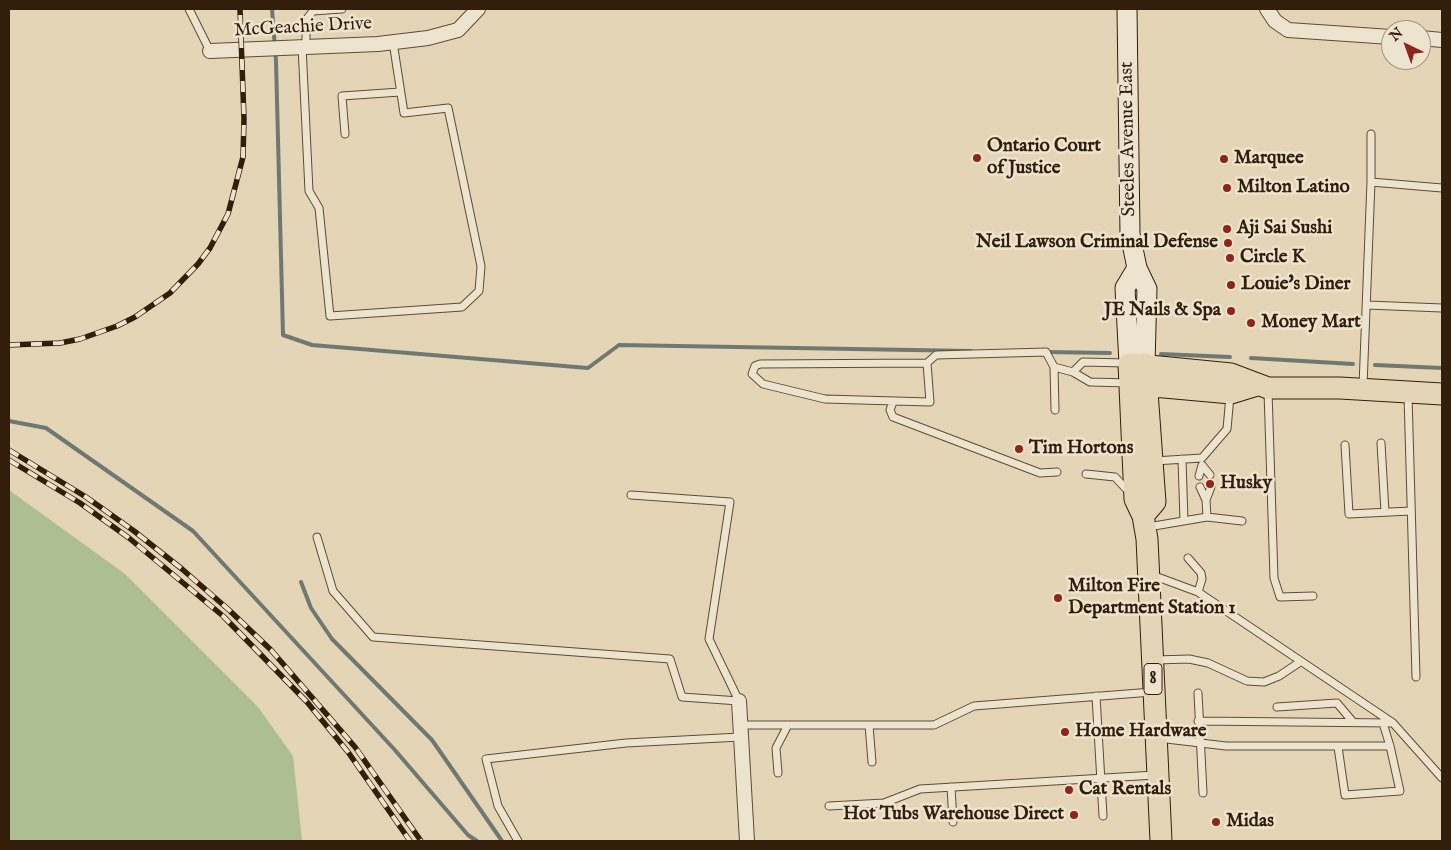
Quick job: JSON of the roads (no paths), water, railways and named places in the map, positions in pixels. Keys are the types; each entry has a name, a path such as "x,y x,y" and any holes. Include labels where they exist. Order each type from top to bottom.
{"main road":[{"name":"Steeles Avenue East","path":"1127,9 1130,234 1137,268 1125,288 1151,461 1155,502 1141,514"},
{"name":"Steeles Avenue East","path":"1137,374 1141,514 1148,574 1161,841"},
{"path":"1137,374 1230,374 1263,387"},
{"path":"1137,374 1231,393 1263,387 1442,394"}],"street":[{"name":"McGeachie Drive","path":"210,51 394,42 428,38 458,30 478,9"},
{"path":"1267,9 1275,21 1288,30 1381,35"},
{"path":"740,701 747,841"}],"lane":[{"path":"189,9 210,51"},
{"path":"342,9 314,11 306,20 299,46 310,191 319,208 330,316 462,307 479,290 481,266 448,108 404,113 394,42"},
{"path":"345,134 342,96 400,92"},
{"path":"1363,390 1371,134"},
{"path":"1371,182 1442,188"},
{"path":"1367,305 1442,308"},
{"path":"927,363 930,402 825,399 763,384 752,374 752,370 760,364 927,363 936,354 946,353 1046,352 1054,367 1055,410"},
{"path":"1073,372 1083,362 1137,374"},
{"path":"1054,367 1073,372 1090,382 1137,374"},
{"path":"1263,387 1274,578 1280,597 1313,596"},
{"path":"1408,392 1416,677"},
{"path":"1199,476 1202,462 1227,429 1231,393"},
{"path":"893,402 890,410 893,417 1040,473 1057,472"},
{"path":"1380,444 1385,512"},
{"path":"1346,446 1349,514 1411,511"},
{"path":"1151,461 1182,460 1202,462"},
{"path":"1182,460 1184,521"},
{"path":"1202,462 1210,475"},
{"path":"1086,474 1115,477 1141,514 1184,521 1207,517 1242,521"},
{"path":"1206,500 1211,487"},
{"path":"1200,488 1206,500 1207,517"},
{"path":"631,495 730,502 709,639 740,701"},
{"path":"317,537 333,591 373,637 670,659 682,697 740,701"},
{"path":"1188,558 1201,573 1202,579 1198,592"},
{"path":"1148,574 1198,592 1393,723 1442,778"},
{"path":"1153,660 1189,660 1208,663 1247,680 1264,682 1279,676 1300,662"},
{"path":"518,841 498,806 486,759 788,725 934,726 974,706 1153,692"},
{"path":"1198,693 1203,793"},
{"path":"1096,696 1103,816"},
{"path":"1277,707 1337,703 1353,722"},
{"path":"1198,721 1393,723"},
{"path":"1338,747 1345,795 1400,791 1383,723"},
{"path":"778,773 776,748 788,725"},
{"path":"869,725 872,762"},
{"path":"1156,738 1226,746 1390,746"},
{"path":"829,806 884,803 920,789 1158,775"},
{"path":"951,787 954,822"}],"waterway":[{"path":"272,9 276,61 283,335 312,345 588,368 619,345 971,351"},
{"path":"1046,352 1110,353"},
{"path":"1161,354 1230,357"},
{"path":"1251,358 1353,364"},
{"path":"1375,365 1442,368"},
{"path":"9,421 46,428 193,531 394,749 468,835 477,841"},
{"path":"301,582 311,608 332,639 432,740 502,841"}],"railway":[{"path":"9,345 60,343 80,339 117,326 135,317 170,293 198,264 210,248 228,214 243,157 244,119 240,9"},
{"path":"9,450 86,497 134,531 229,610 271,650 355,747 421,841"},
{"path":"9,460 80,503 129,538 223,616 307,702 348,752 410,841"}],"place":[{"name":"Ontario Court of Justice","path":"977,158"},
{"name":"Marquee","path":"1224,159"},
{"name":"Milton Latino","path":"1227,188"},
{"name":"Aji Sai Sushi","path":"1227,229"},
{"name":"Neil Lawson Criminal Defense","path":"1228,243"},
{"name":"Circle K","path":"1230,258"},
{"name":"Louie's Diner","path":"1231,285"},
{"name":"JE Nails & Spa","path":"1231,311"},
{"name":"Money Mart","path":"1251,323"},
{"name":"Tim Hortons","path":"1019,449"},
{"name":"Husky","path":"1210,484"},
{"name":"Milton Fire Department Station 1","path":"1058,598"},
{"name":"Home Hardware","path":"1065,732"},
{"name":"Cat Rentals","path":"1069,790"},
{"name":"Hot Tubs Warehouse Direct","path":"1074,815"},
{"name":"Midas","path":"1216,822"}]}
